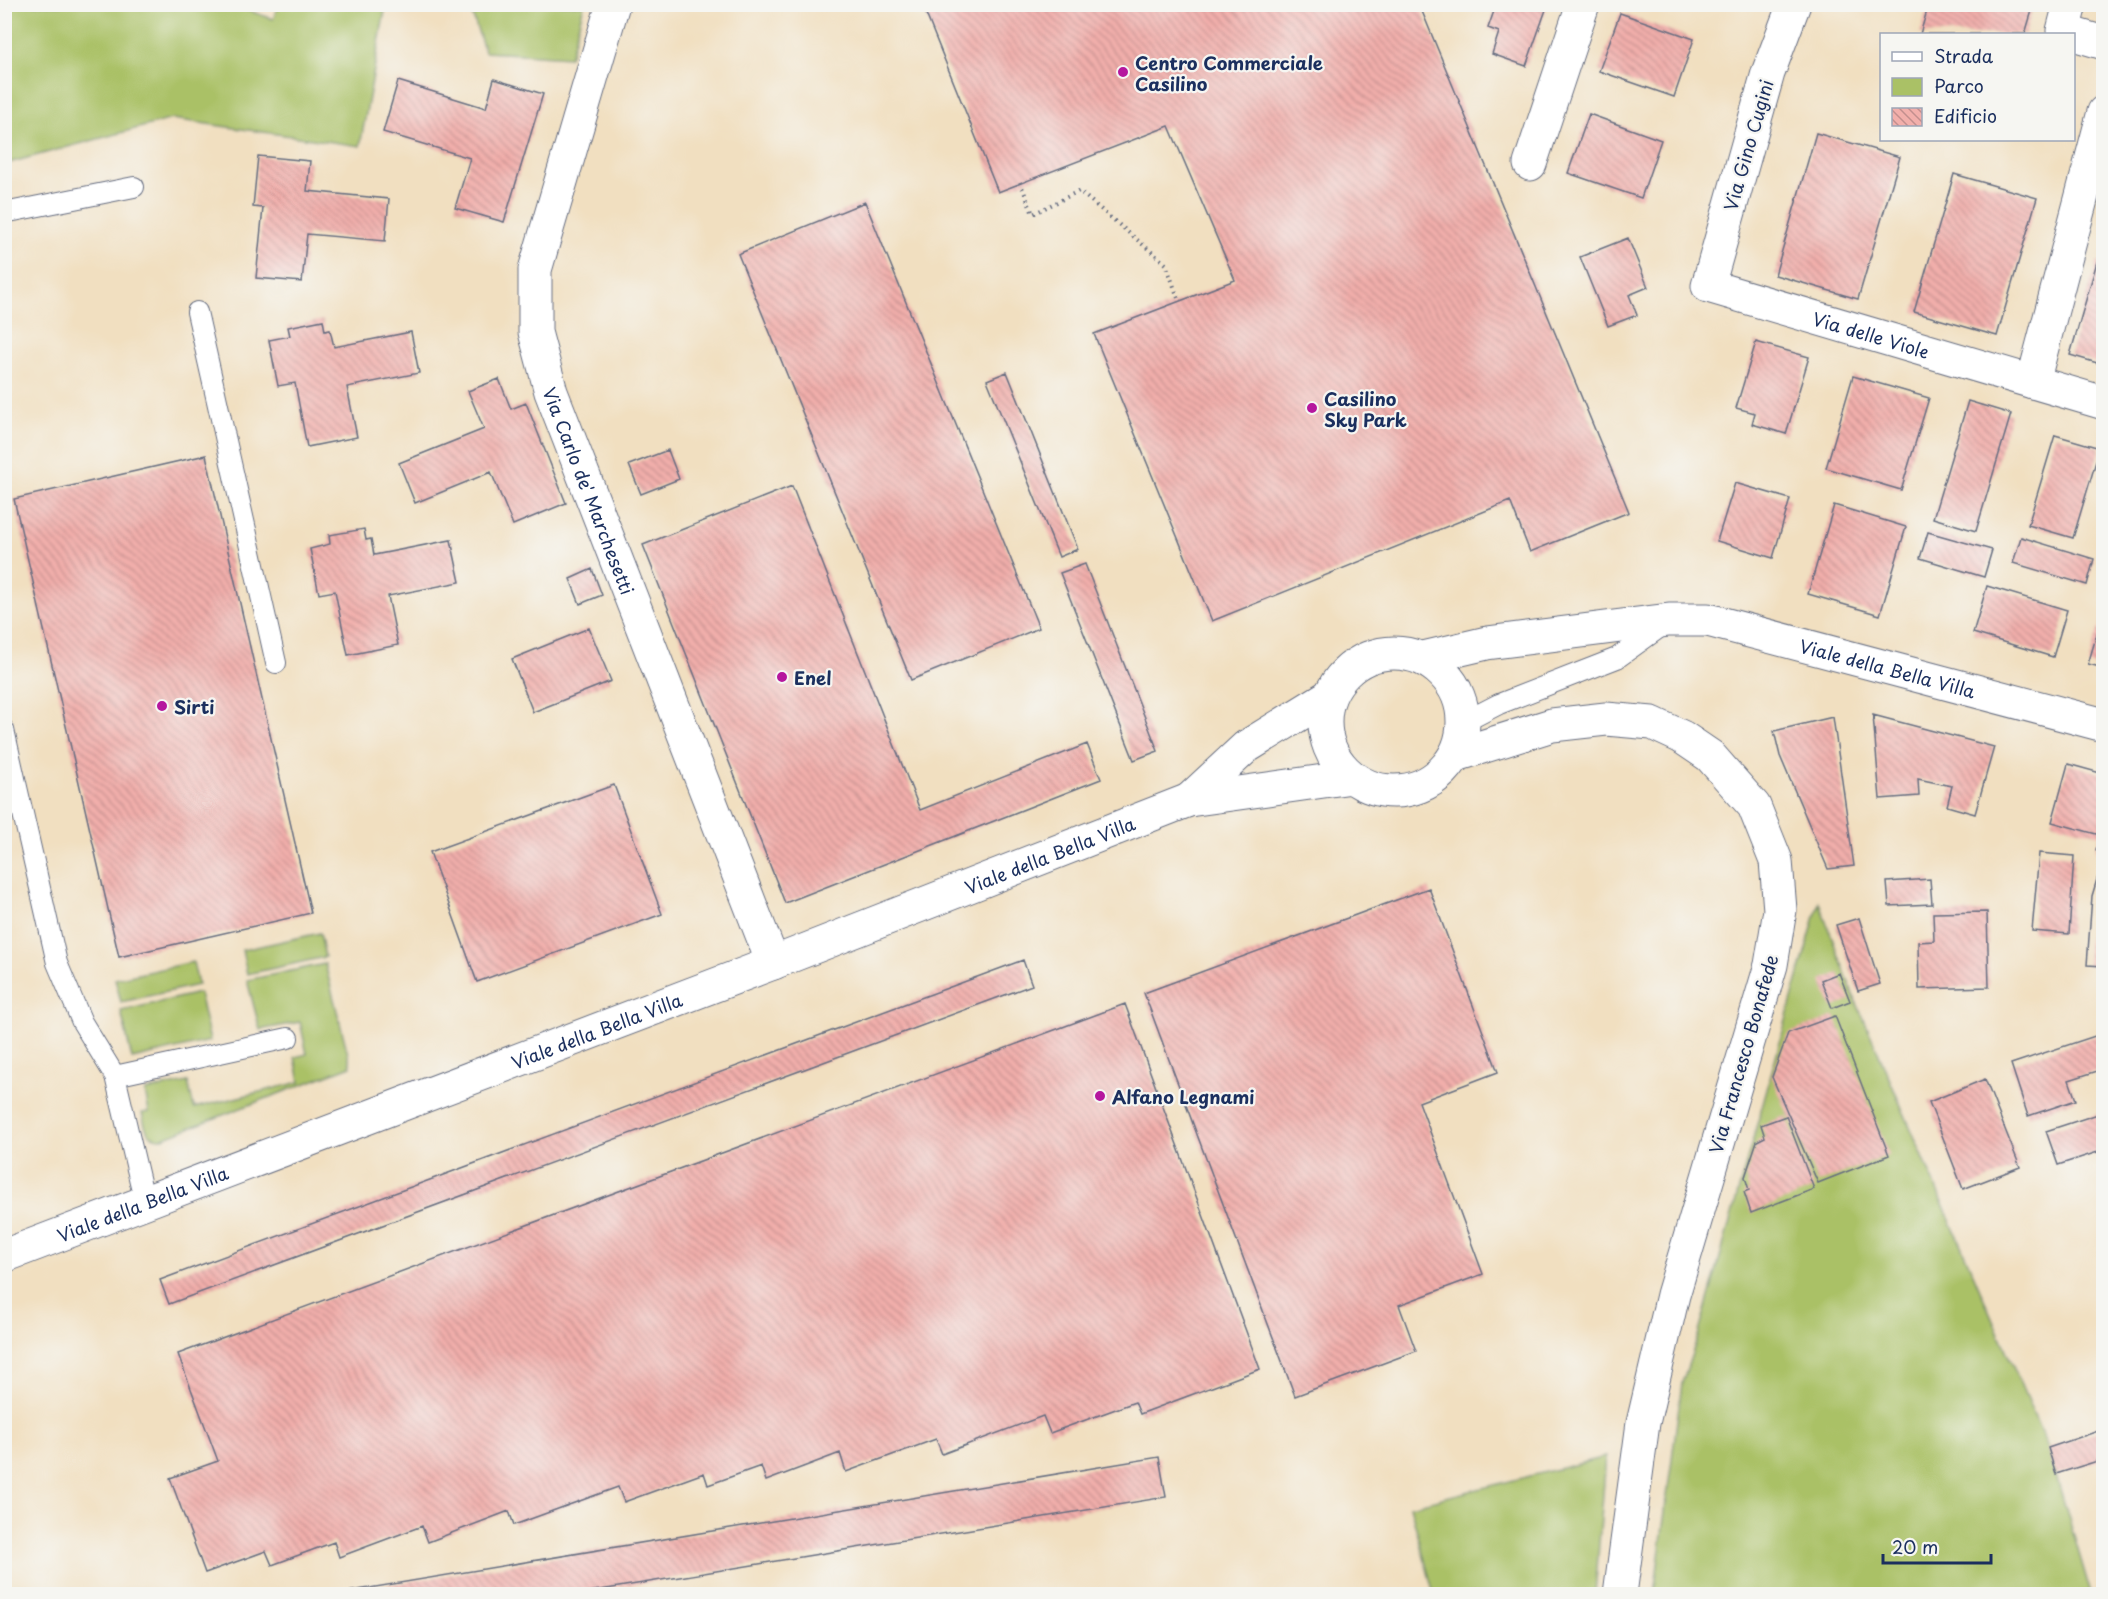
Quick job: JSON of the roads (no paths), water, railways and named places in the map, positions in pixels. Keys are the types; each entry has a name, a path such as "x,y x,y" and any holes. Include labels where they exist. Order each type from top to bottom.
{"street":[{"name":"Via Carlo de' Marchesetti","path":"613,4 535,270 535,332 551,392 773,963"},
{"path":"1530,164 1583,4"},
{"name":"Via Gino Cugini","path":"1708,286 1768,73 1794,4"},
{"path":"2070,4 2063,31 2070,33"},
{"path":"2075,35 2103,43"},
{"path":"2033,382 2103,112"},
{"name":"Via delle Viole","path":"1708,286 2103,403"},
{"name":"Viale della Bella Villa","path":"1423,658 1486,642 1669,620 1708,620 2103,725"},
{"name":"Viale della Bella Villa","path":"1382,653 1404,653 1423,658 1440,669 1453,684 1462,702 1464,722 1462,739 1456,755 1441,774 1420,787 1397,792 1373,788 1352,777 1336,760 1327,741 1324,718 1329,696 1343,675 1360,661 1382,653"},
{"name":"Viale della Bella Villa","path":"1189,800 1246,747 1329,696"},
{"name":"Via Francesco Bonafede","path":"1456,755 1552,725 1606,719 1652,723 1682,737 1710,756 1754,806 1776,861 1780,910 1771,965 1673,1295 1643,1423 1620,1594"},
{"name":"Viale della Bella Villa","path":"4,1256 773,963 1189,800 1352,777"}],"lane":[{"path":"4,213 134,187"},
{"path":"197,312 276,663"},
{"path":"1464,722 1499,704 1617,658 1669,620"},
{"path":"4,730 57,963 82,1022 115,1076 145,1203"},
{"path":"115,1076 288,1038"}],"place":[{"name":"Centro Commerciale Casilino","path":"1123,72"},
{"name":"Casilino Sky Park","path":"1312,408"},
{"name":"Enel","path":"782,677"},
{"name":"Sirti","path":"162,706"},
{"name":"Alfano Legnami","path":"1100,1096"}]}
